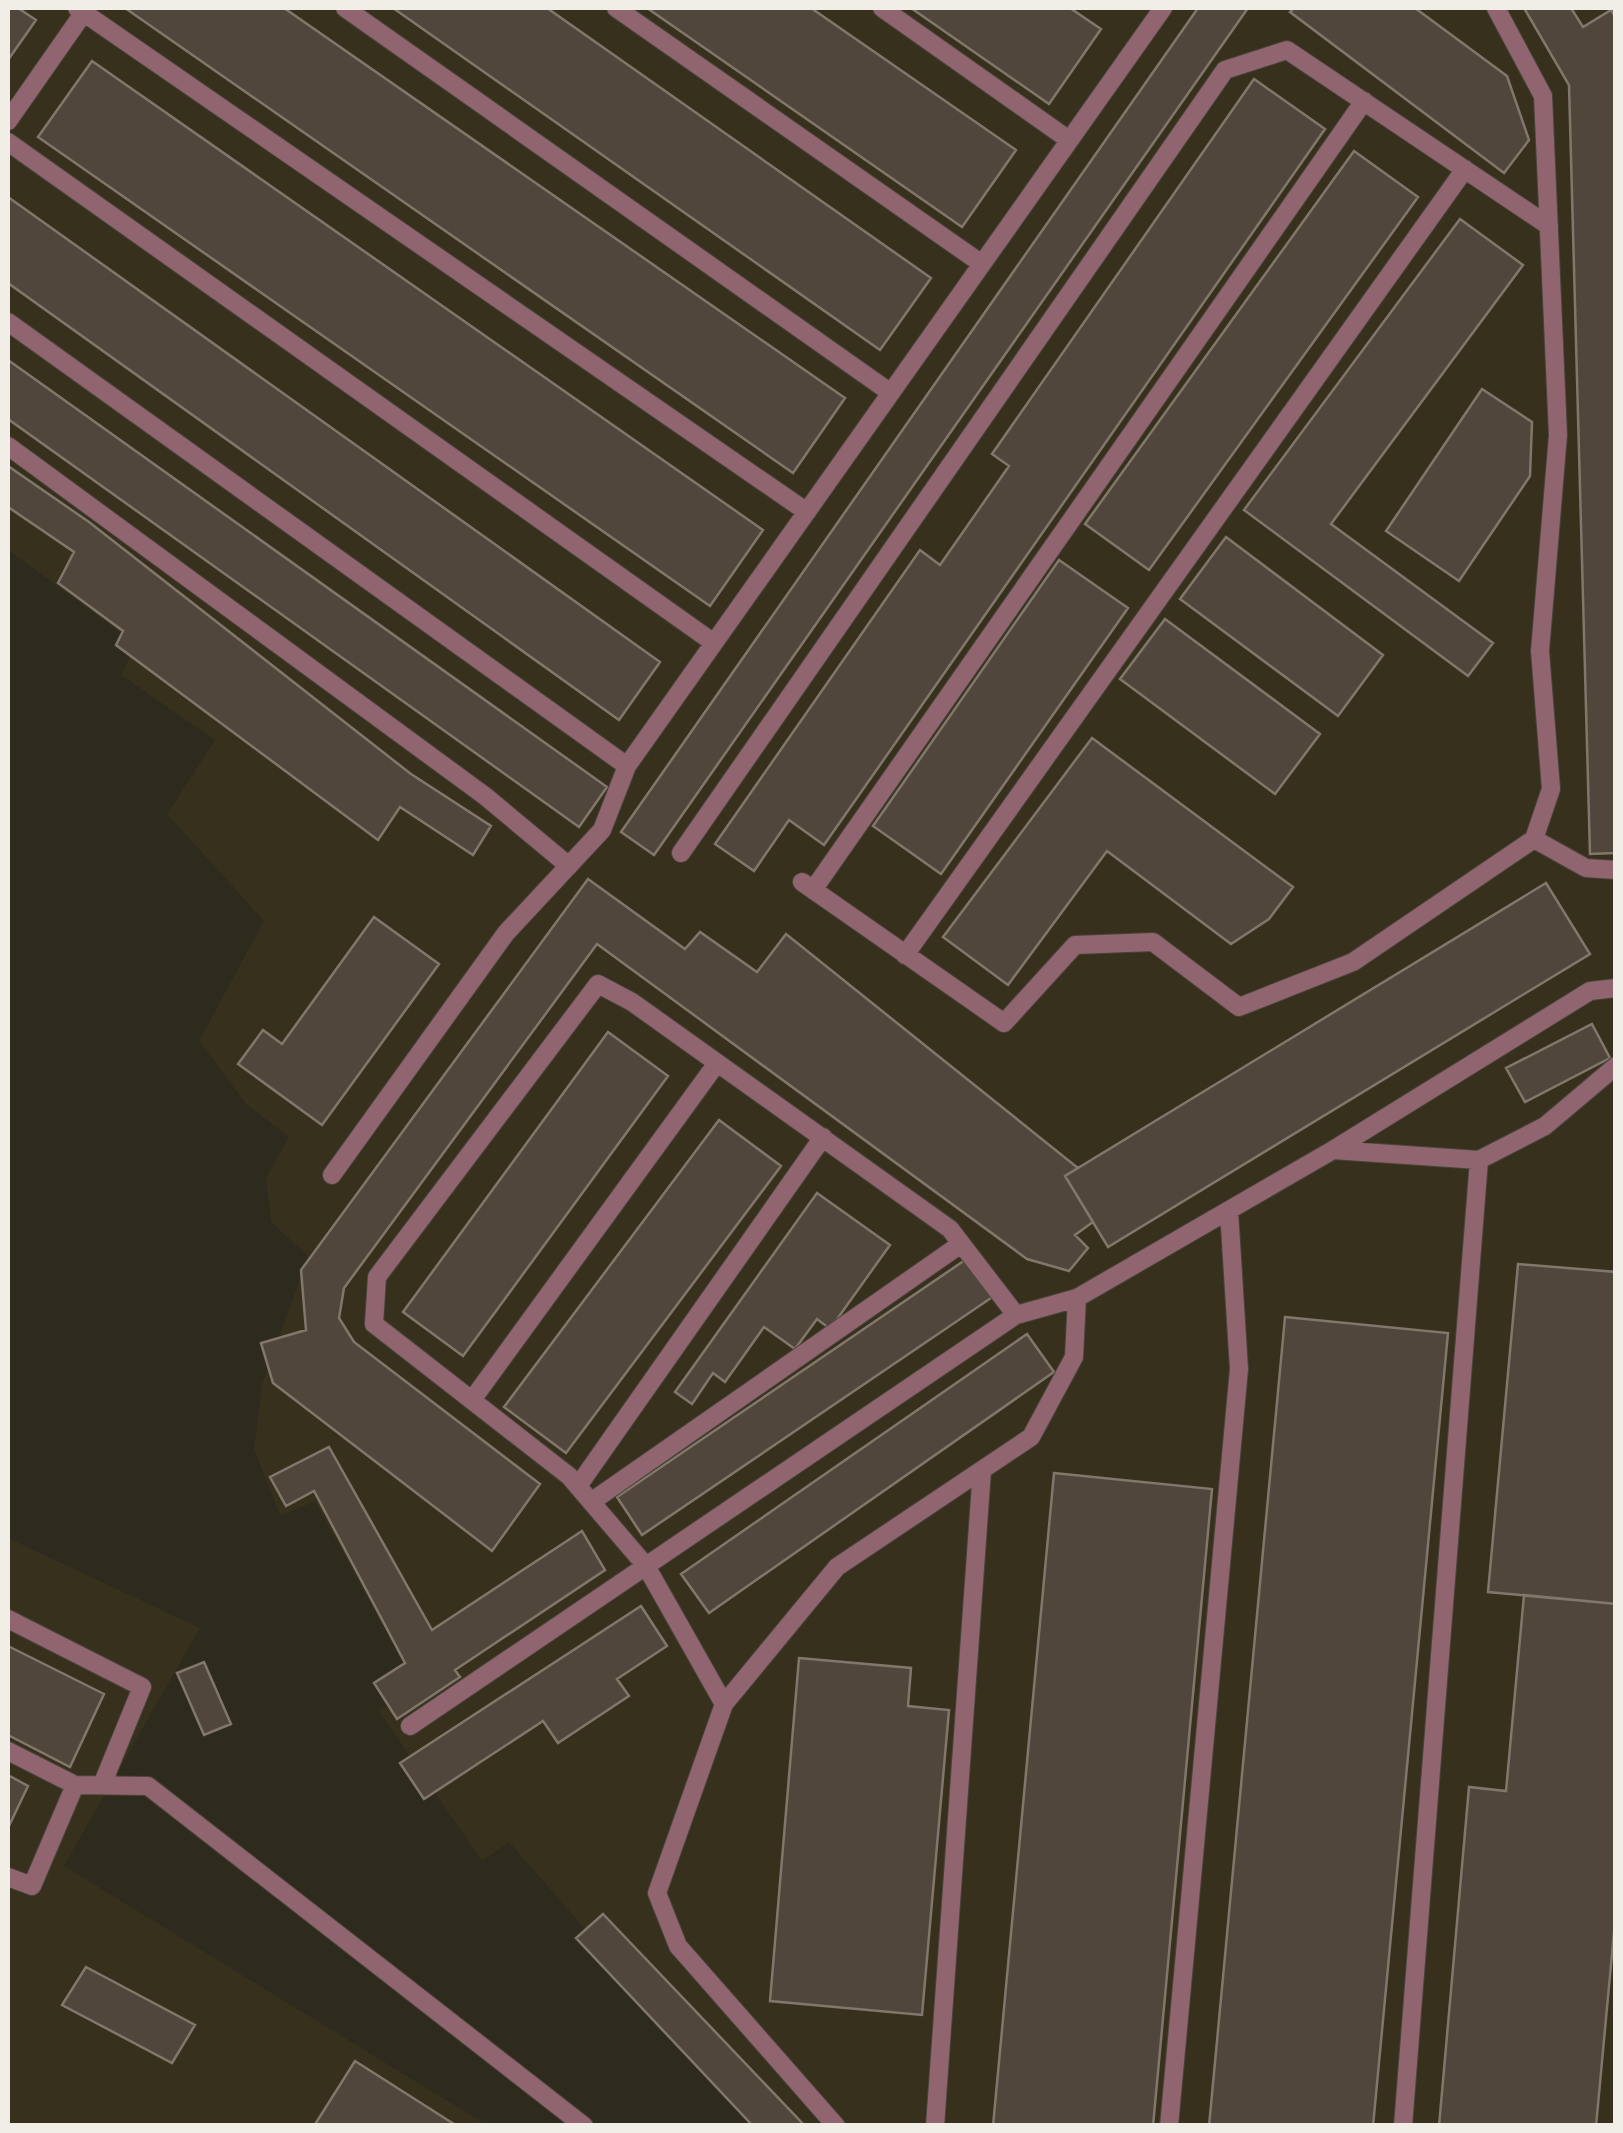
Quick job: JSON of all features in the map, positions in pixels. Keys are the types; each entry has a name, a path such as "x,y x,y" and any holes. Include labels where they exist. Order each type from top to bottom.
{"lane":[{"path":"345,8 892,392"},
{"path":"616,8 982,264"},
{"path":"882,8 1070,140"},
{"path":"1364,102 808,886 1004,1024 1075,945 1154,942 1238,1007 1353,962 1534,839 1551,789 1540,652 1558,435 1543,96 1496,8"},
{"path":"8,122 83,9 807,512"},
{"path":"332,1175 506,933 602,830 627,766 1070,140 1158,9"},
{"path":"682,853 1225,70 1288,50 1548,226"},
{"path":"8,142 714,643"},
{"path":"905,956 1465,169"},
{"path":"8,322 627,766"},
{"path":"8,446 485,796 569,866"},
{"path":"1534,839 1586,868 1616,870"},
{"path":"724,1704 646,1566 569,1476 374,1324 377,1277 598,984 632,1002 950,1229 1016,1315"},
{"path":"410,1726 1016,1315 1077,1298 1333,1150 1590,991 1616,988"},
{"path":"472,1400 717,1063"},
{"path":"1333,1150 1480,1160 1545,1126 1616,1066"},
{"path":"578,1486 822,1138"},
{"path":"1403,2126 1480,1160"},
{"path":"1169,2126 1239,1369 1228,1211"},
{"path":"591,1502 961,1244"},
{"path":"836,2126 678,1946 657,1893 724,1704 837,1567 1031,1437 1074,1357 1077,1298"},
{"path":"935,2126 982,1470"},
{"path":"8,1620 142,1687 102,1785"},
{"path":"8,1751 75,1785 148,1786 584,2126"},
{"path":"8,1878 32,1886 75,1785"}],"shaded area":[{"path":"8,8 1615,8 1615,2125 756,2125 509,1842 482,1861 379,1711 415,1685 315,1501 280,1516 254,1449 262,1384 308,1256 271,1222 266,1178 289,1137 246,1104 199,1041 264,921 167,814 215,740 121,675 136,644 8,550"},
{"path":"8,1538 200,1628 64,1866 487,2125 8,2126"}],"building":[{"path":"8,8 18,8 36,20 8,60"},
{"path":"125,8 284,8 845,398 793,473"},
{"path":"393,8 547,8 931,278 880,350"},
{"path":"647,8 811,8 1016,150 962,227"},
{"path":"911,8 1070,8 1101,29 1049,104"},
{"path":"1198,8 1248,8 654,855 621,832"},
{"path":"1294,8 1415,8 1507,76 1529,140 1504,173 1290,12"},
{"path":"1524,8 1571,8 1583,27 1611,10 1616,18 1616,853 1590,854 1569,85"},
{"path":"92,61 763,530 710,606 38,137"},
{"path":"1254,79 1325,129 824,845 789,820 754,871 715,844 920,550 940,565 1009,466 992,454"},
{"path":"1354,151 1418,197 1149,570 1085,524"},
{"path":"8,197 660,662 619,720 8,283"},
{"path":"1460,219 1523,265 1331,524 1493,643 1468,676 1244,510"},
{"path":"8,360 607,787 579,827 8,419"},
{"path":"1482,389 1532,422 1530,476 1459,581 1386,531"},
{"path":"8,466 89,522 411,774 491,826 473,855 400,807 378,840 116,645 123,631 58,583 74,552 8,507"},
{"path":"1226,537 1383,655 1338,716 1180,599"},
{"path":"1059,560 1128,608 941,874 873,826"},
{"path":"1165,619 1320,734 1275,794 1120,679"},
{"path":"1092,738 1293,887 1269,919 1231,944 1107,851 1008,985 943,937"},
{"path":"588,879 685,949 700,932 757,972 786,934 1078,1168 1065,1176 1093,1222 1075,1235 1088,1248 1069,1271 1027,1259 597,944 344,1288 339,1318 354,1342 540,1484 492,1551 273,1383 261,1343 306,1330 301,1270"},
{"path":"1546,883 1590,954 1108,1247 1065,1176"},
{"path":"374,917 439,964 322,1125 238,1064 263,1030 282,1044"},
{"path":"1592,1024 1610,1058 1525,1102 1506,1068"},
{"path":"608,1032 668,1076 463,1356 403,1312"},
{"path":"719,1120 781,1166 566,1453 504,1407"},
{"path":"817,1193 890,1245 830,1329 817,1319 795,1349 764,1327 725,1382 713,1373 692,1404 675,1392"},
{"path":"968,1258 994,1296 642,1535 617,1497"},
{"path":"1518,1264 1616,1272 1616,1604 1488,1592"},
{"path":"1285,1317 1448,1333 1373,2126 1209,2126"},
{"path":"1027,1334 1054,1372 709,1613 681,1574"},
{"path":"329,1447 432,1630 582,1531 605,1570 455,1670 460,1677 397,1719 374,1683 405,1663 314,1491 286,1506 270,1477"},
{"path":"1054,1473 1212,1489 1153,2126 993,2126"},
{"path":"1524,1595 1616,1604 1616,1911 1596,2126 1439,2126 1469,1787 1506,1791"},
{"path":"641,1606 667,1646 617,1679 629,1696 558,1743 543,1721 424,1799 400,1763"},
{"path":"8,1646 104,1694 70,1767 8,1735"},
{"path":"799,1658 911,1668 908,1706 949,1710 922,2015 770,2001"},
{"path":"204,1662 231,1724 204,1735 177,1673"},
{"path":"8,1775 28,1786 8,1828"},
{"path":"603,1914 805,2126 753,2126 576,1938"},
{"path":"86,1967 195,2025 172,2063 62,2005"},
{"path":"355,2061 457,2126 314,2126"}]}
